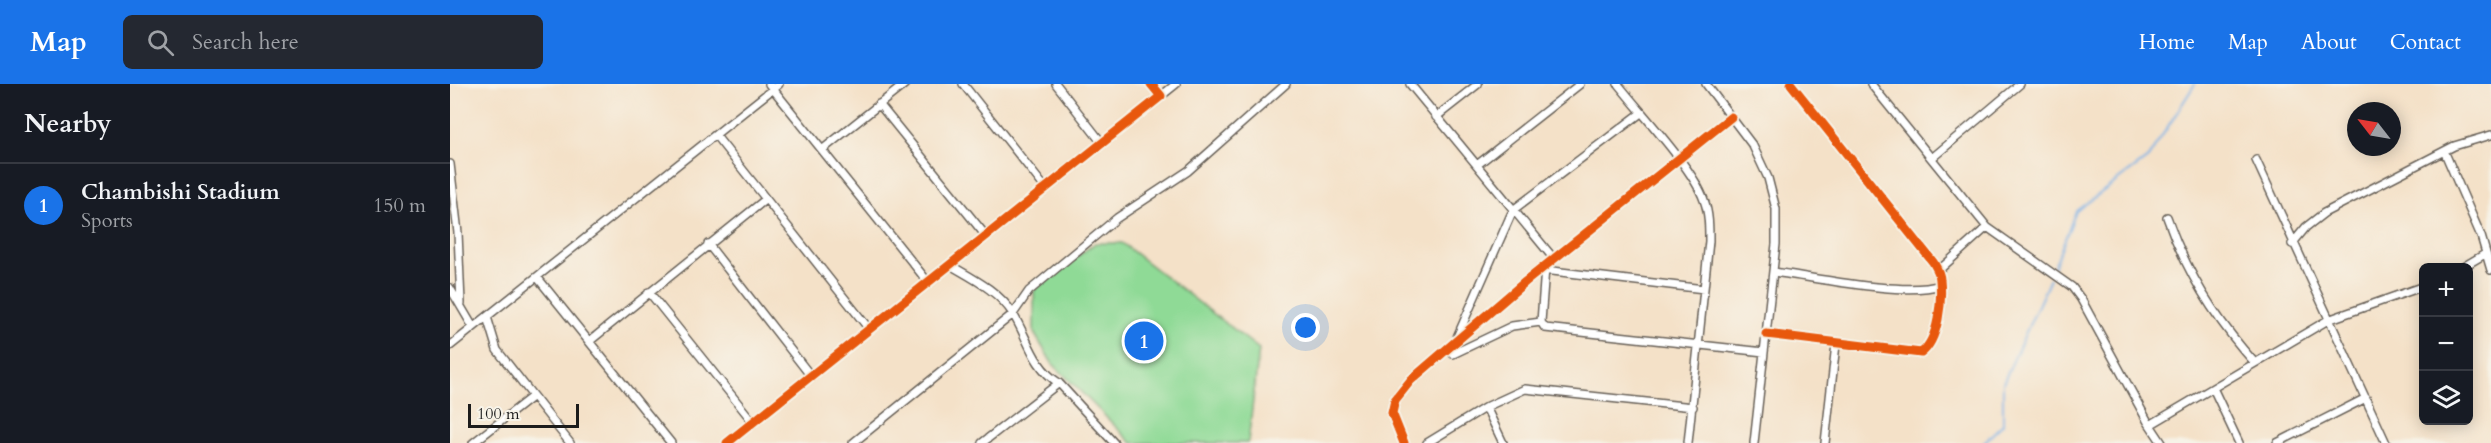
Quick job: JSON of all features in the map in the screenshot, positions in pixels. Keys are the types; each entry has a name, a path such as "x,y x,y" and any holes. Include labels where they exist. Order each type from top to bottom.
{"street":[{"path":"822,150 905,84"},
{"path":"963,84 1046,189"},
{"path":"1056,84 1102,142"},
{"path":"1151,84 1161,96"},
{"path":"727,443 1176,84"},
{"path":"854,443 1013,314 1036,285 1125,213 1188,171 1286,84"},
{"path":"1410,84 1554,259"},
{"path":"1436,117 1478,84"},
{"path":"1477,165 1580,84"},
{"path":"1618,84 1679,160 1699,189 1707,212 1709,241 1688,443"},
{"path":"1706,84 1757,154 1773,193 1777,226 1754,443"},
{"path":"1766,334 1916,353 1924,350 1938,316 1940,285 1938,271 1926,252 1791,84"},
{"path":"1870,84 1987,227 2072,287 2081,299 2150,426 2162,443"},
{"path":"1932,158 2020,84"},
{"path":"450,346 716,136 774,86 928,282"},
{"path":"879,104 986,236"},
{"path":"1453,350 1513,210 1641,113"},
{"path":"1404,443 1392,413 1395,400 1411,380 1453,350 1554,259 1731,117"},
{"path":"2292,244 2313,219 2464,142 2491,135"},
{"path":"716,136 869,329"},
{"path":"2445,153 2481,236 2491,270"},
{"path":"2256,160 2292,244 2386,443"},
{"path":"450,164 458,233 461,303"},
{"path":"591,340 708,244 766,200"},
{"path":"2167,218 2197,286 2222,326 2255,363"},
{"path":"1938,271 1987,227"},
{"path":"708,244 810,375"},
{"path":"2470,263 2485,254"},
{"path":"950,265 991,290 1013,314 1023,337 1049,377 1059,383 1112,442"},
{"path":"1545,268 1704,289"},
{"path":"1545,268 1541,322 1545,328 1764,352"},
{"path":"1773,272 1896,288 1929,289 1940,285"},
{"path":"537,276 591,340 671,443"},
{"path":"450,288 474,327"},
{"path":"2150,426 2328,320 2419,288"},
{"path":"648,292 753,422"},
{"path":"487,317 497,350 570,443"},
{"path":"1453,350 1512,326 1541,322"},
{"path":"1825,443 1836,344"},
{"path":"982,443 1059,383"},
{"path":"1427,443 1486,407 1525,388 1693,407"},
{"path":"2213,388 2239,443"},
{"path":"473,443 533,396"},
{"path":"2277,443 2366,398"},
{"path":"1486,407 1503,443"}],"green space":[{"path":"1095,243 1122,243 1259,349 1248,443 1132,443 1052,363 1034,333 1034,290"}],"waterway":[{"path":"2054,267 2076,211 2148,158 2195,84"},
{"path":"1983,443 2003,424 2003,383 2050,279"}],"cycle path":[{"path":"727,443 1161,96 1151,84"},
{"path":"1766,334 1921,353 1932,339 1940,308 1940,277 1933,262 1791,84"},
{"path":"1404,443 1392,413 1395,400 1411,380 1525,282 1731,117"}],"place":[{"name":"Chambishi Stadium","path":"1144,341"}]}
